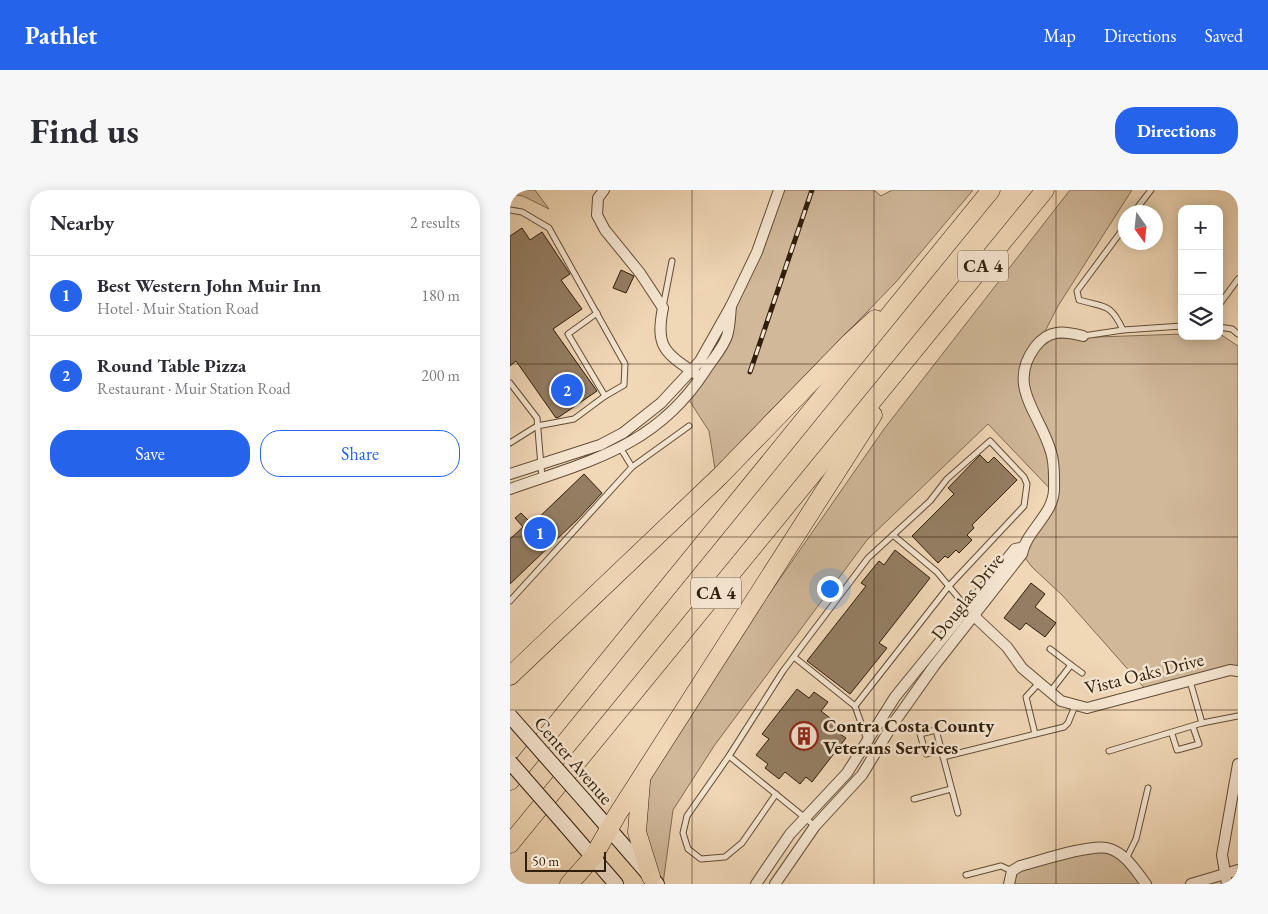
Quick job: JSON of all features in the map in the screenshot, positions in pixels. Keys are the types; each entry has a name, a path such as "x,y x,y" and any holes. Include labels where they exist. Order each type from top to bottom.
{"highway":[{"name":"CA 4","path":"510,781 991,190"},
{"name":"CA 4","path":"510,844 1045,190"},
{"path":"510,676 720,476 850,342 915,284"},
{"path":"569,884 593,857 642,777 921,341"},
{"path":"510,659 533,653"},
{"path":"642,777 637,832 654,880"}],"street":[{"path":"604,190 598,198 597,216 605,230 640,273 663,308 659,329 662,345 670,355 701,377"},
{"path":"510,474 540,462 600,445 623,433 661,403 700,361 731,306 757,252 779,190"},
{"path":"510,489 590,462 621,448 647,433 687,397 701,377 727,336 731,306"},
{"name":"Douglas Drive","path":"775,884 815,826 862,775 893,724 934,666 1022,554 1024,547 1046,514 1054,493 1052,454 1026,394 1022,375 1025,360 1041,339 1061,330 1083,336"},
{"path":"756,884 780,847 804,818 847,773 867,738 895,697 1015,549 1024,547"},
{"name":"Vista Oaks Drive","path":"974,616 1006,647 1022,668 1061,701 1075,706 1087,708 1230,670 1238,671"},
{"name":"Center Avenue","path":"510,716 654,880"},
{"path":"510,762 616,884"},
{"path":"1225,879 1222,855 1238,764"},
{"path":"1009,884 1012,871 1020,866 1083,850 1107,848 1126,859 1146,884"},
{"path":"1191,884 1225,879 1238,870"}],"lane":[{"path":"1139,205 1151,190"},
{"path":"510,210 522,212 549,228 625,364 624,384 574,419 537,426 510,444"},
{"path":"1118,236 1077,291 1079,300 1107,307 1116,316 1123,330"},
{"path":"663,308 672,262"},
{"path":"1223,300 1238,279"},
{"path":"597,313 568,334 605,396"},
{"path":"1083,336 1123,330 1178,326"},
{"path":"1223,328 1232,329 1238,334"},
{"path":"510,383 537,418 542,478"},
{"path":"510,601 632,467 689,426"},
{"path":"776,794 742,843 724,857 701,859 688,849 683,833 687,816 794,657 868,558 930,501 947,479 990,441 1024,477 1027,484 1024,506 949,586 854,706"},
{"path":"621,448 632,467"},
{"path":"893,535 937,572 974,616"},
{"path":"1050,649 1082,673"},
{"path":"794,657 854,706 867,738"},
{"path":"1050,692 1071,665"},
{"path":"1190,681 1202,723"},
{"path":"1036,734 1026,697 1040,682"},
{"path":"943,757 1064,727 1068,723 1075,706"},
{"path":"1109,751 1172,734 1202,723 1238,716"},
{"path":"1172,734 1177,750 1199,744 1193,727"},
{"path":"941,750 926,754 920,734 936,730 958,814"},
{"path":"729,756 815,826"},
{"path":"1126,859 1136,839 1148,788"},
{"path":"914,799 951,789"},
{"path":"966,875 1001,866 1012,871"}],"shaded area":[{"path":"510,190 535,190 549,209 523,196 510,194"},
{"path":"779,190 874,190 881,196 892,190 973,190 896,282 715,469 709,431 687,397 727,336 731,306"},
{"path":"1070,190 1132,190 1122,205 1118,205 1118,212 1058,306 1041,339 1178,334 1178,340 1223,340 1223,336 1238,346 1238,671 1148,692 1063,596 1032,567 1022,554 1054,493 988,424 867,540 714,746 673,810 663,884 640,847 642,777 884,429"},
{"path":"1107,848 1146,884 1009,884 1012,871"}],"building":[{"path":"522,228 530,240 542,232 570,274 561,280 582,309 553,329 597,391 556,418 516,361 510,366 510,236"},
{"path":"621,270 634,276 626,293 613,288"},
{"path":"980,455 988,463 994,457 1017,480 972,525 974,528 967,535 972,540 959,553 956,550 948,558 945,556 938,563 912,536 954,494 948,488"},
{"path":"584,474 602,493 577,520 510,584 510,539 523,527 515,518 521,513 532,524"},
{"path":"895,550 930,578 879,643 887,648 850,694 807,661 866,586 861,583 879,561 884,565"},
{"path":"1031,583 1045,594 1035,607 1056,623 1045,637 1026,623 1020,630 1004,618"},
{"name":"Contra Costa County Veterans Services","path":"797,689 809,698 814,692 828,702 821,711 844,729 840,734 846,738 812,782 806,777 800,784 785,772 779,779 765,768 768,764 756,755 769,739 762,734"}],"railway":[{"path":"750,372 812,190"}],"place":[{"name":"Round Table Pizza","path":"567,390"},
{"name":"Best Western John Muir Inn","path":"540,533"},
{"name":"Contra Costa County Veterans Services","path":"804,736"}]}
